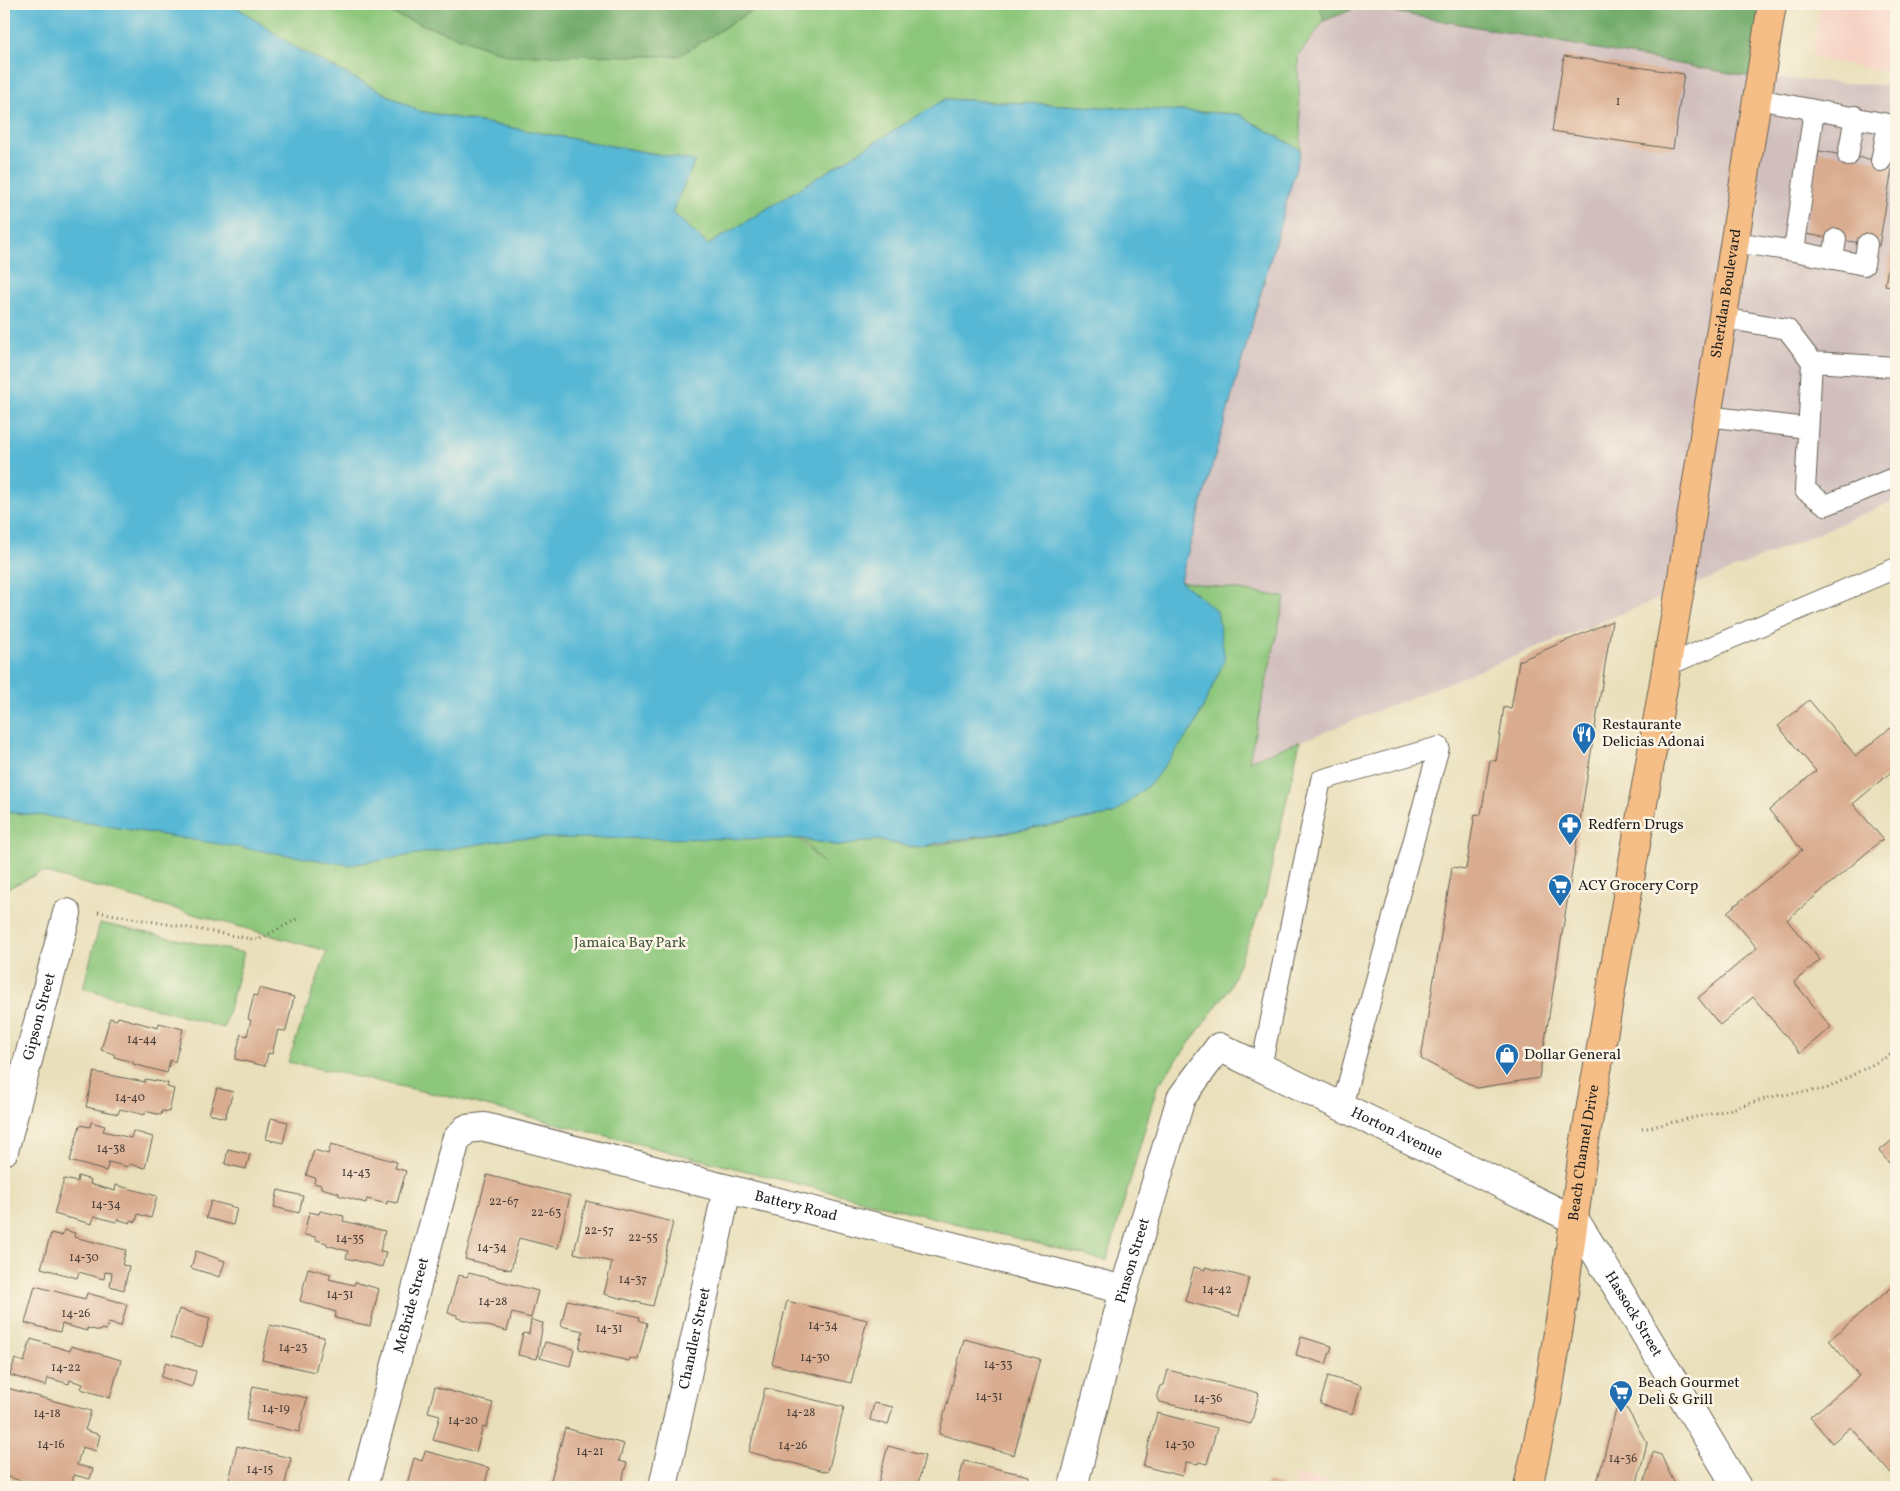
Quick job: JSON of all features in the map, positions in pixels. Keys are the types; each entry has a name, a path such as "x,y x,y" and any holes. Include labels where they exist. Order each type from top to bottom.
{"main road":[{"name":"Sheridan Boulevard","path":"1681,583 1772,4"},
{"name":"Beach Channel Drive","path":"1528,1487 1547,1400 1583,1152 1681,583"}],"street":[{"name":"Gipson Street","path":"4,1151 67,913"},
{"name":"Horton Avenue","path":"1219,1047 1574,1220"},
{"name":"Pinson Street","path":"1073,1487 1124,1290 1181,1098 1219,1047"},
{"name":"Battery Road","path":"466,1129 485,1127 1124,1290"},
{"name":"McBride Street","path":"363,1487 456,1140 466,1129"},
{"name":"Chandler Street","path":"662,1487 727,1189"},
{"name":"Hassock Street","path":"1574,1220 1617,1287 1737,1487"}],"lane":[{"path":"1757,99 1814,110 1892,120 1881,161"},
{"path":"1794,251 1814,110"},
{"path":"1848,156 1855,116"},
{"path":"1833,259 1836,239"},
{"path":"1735,242 1864,265 1867,244"},
{"path":"1723,318 1787,329 1812,362 1805,490 1826,506 1896,477"},
{"path":"1812,362 1896,367"},
{"path":"1707,416 1807,428"},
{"path":"1666,666 1896,568"},
{"path":"1261,1067 1321,780 1439,747 1342,1106"}],"path":[{"path":"67,913 98,912 258,940 297,919"},
{"path":"1642,1129 1728,1110 1775,1096 1826,1090 1896,1052"}],"shaded area":[{"path":"1820,4 1896,4 1896,74 1812,57"},
{"path":"1361,6 1751,77 1896,86 1896,500 1744,565 1249,762 1285,598 1180,581 1301,150 1298,56 1324,21"},
{"path":"1297,1474 1346,1487 1294,1487"}],"green space":[{"path":"232,4 365,4 508,55 679,56 762,4 1320,4 1324,21 1298,56 1301,150 1238,114 946,99 708,245 672,212 694,161 419,111 299,50"},
{"path":"365,4 762,4 679,56 508,55"},
{"path":"1320,4 1763,4 1751,77 1361,6 1324,21"},
{"name":"Jamaica Bay Park","path":"1179,581 1285,597 1249,761 1300,741 1265,897 1229,989 1157,1087 1107,1261 454,1098 288,1062 327,951 42,872 4,890 4,654 725,760 826,867 802,839 840,846 875,840 919,848 1114,814 1217,611"},
{"path":"100,923 244,953 224,1028 83,988"}],"water":[{"path":"4,4 232,4 299,50 419,111 695,161 672,212 708,245 945,99 1238,114 1301,150 1180,581 1217,611 1225,659 1194,727 1152,782 1114,814 938,843 919,848 875,840 840,846 802,839 517,838 349,865 45,816 4,812"}],"building":[{"path":"1564,56 1684,74 1673,149 1552,131"},
{"path":"1819,151 1893,163 1879,246 1805,234"},
{"path":"1896,222 1896,287 1885,285"},
{"path":"1612,621 1539,1078 1477,1088 1421,1059 1452,867 1466,869 1475,814 1481,815 1490,760 1496,761 1504,707 1511,709 1519,661"},
{"path":"1809,700 1856,756 1890,728 1896,735 1896,768 1853,804 1883,839 1787,920 1820,960 1794,982 1831,1027 1800,1053 1753,997 1720,1025 1698,998 1757,948 1727,912 1802,850 1769,810 1816,771 1778,726"},
{"path":"259,988 294,997 286,1031 278,1030 272,1054 268,1053 265,1066 235,1059 241,1034 247,1036 251,1020 248,1019 254,995 257,996"},
{"path":"118,1017 158,1028 159,1023 183,1029 175,1062 170,1060 167,1073 133,1064 133,1062 114,1057 114,1054 101,1050 110,1018 117,1020"},
{"path":"94,1072 145,1082 145,1079 168,1083 167,1087 174,1089 169,1112 162,1111 161,1115 145,1111 145,1115 120,1109 118,1114 86,1107"},
{"path":"217,1088 233,1092 225,1118 209,1114"},
{"path":"271,1118 288,1122 283,1143 266,1139"},
{"path":"91,1122 105,1126 103,1131 131,1138 133,1131 153,1137 145,1168 129,1164 128,1167 109,1162 106,1171 70,1161 80,1125 90,1127"},
{"path":"1896,1137 1896,1171 1879,1151"},
{"path":"331,1144 397,1162 395,1168 406,1171 397,1203 387,1201 387,1204 367,1199 366,1203 338,1195 339,1193 321,1188 321,1185 314,1183 315,1178 306,1175 314,1150 328,1154"},
{"path":"228,1149 250,1154 246,1169 225,1164"},
{"path":"487,1175 570,1196 558,1248 519,1238 511,1270 465,1259"},
{"path":"78,1176 91,1180 90,1184 115,1191 116,1185 157,1196 151,1218 138,1214 136,1222 131,1220 130,1223 117,1219 116,1222 94,1216 92,1224 54,1214 64,1179 77,1182"},
{"path":"278,1190 303,1196 299,1213 274,1207"},
{"path":"211,1201 237,1208 233,1225 206,1218"},
{"path":"586,1201 673,1222 653,1306 604,1294 612,1262 574,1253"},
{"path":"320,1211 344,1216 343,1221 385,1231 380,1251 386,1252 382,1267 346,1258 348,1251 327,1245 327,1243 316,1240 316,1237 304,1235 309,1212 319,1214"},
{"path":"64,1230 75,1233 74,1237 126,1250 122,1265 129,1266 124,1290 110,1286 112,1273 105,1272 104,1279 79,1272 77,1278 41,1268 51,1233 62,1236"},
{"path":"196,1251 225,1261 220,1277 191,1268"},
{"path":"1194,1267 1205,1270 1205,1267 1249,1278 1239,1316 1185,1301"},
{"path":"308,1268 331,1274 329,1279 354,1285 355,1282 379,1289 370,1326 335,1318 336,1312 300,1301"},
{"path":"469,1273 538,1291 531,1318 512,1313 507,1331 457,1318 457,1315 448,1313 458,1275 467,1277"},
{"path":"1896,1284 1896,1342 1890,1347 1896,1355 1896,1480 1851,1427 1832,1443 1810,1417 1859,1376 1829,1340"},
{"path":"35,1286 85,1299 87,1293 127,1304 121,1326 108,1323 106,1330 101,1329 100,1331 87,1328 87,1331 62,1324 60,1332 25,1323"},
{"path":"567,1300 640,1317 639,1320 647,1323 638,1360 630,1358 629,1361 579,1349 583,1331 561,1326"},
{"path":"787,1301 867,1320 851,1383 772,1364"},
{"path":"179,1309 210,1318 202,1347 170,1338"},
{"path":"531,1320 543,1323 537,1359 518,1355 523,1333 529,1334"},
{"path":"270,1325 324,1337 315,1372 262,1360"},
{"path":"1301,1337 1332,1346 1326,1364 1296,1355"},
{"path":"31,1339 70,1351 71,1346 121,1360 110,1398 81,1389 83,1384 70,1380 69,1384 48,1378 46,1386 10,1375 15,1359 24,1362"},
{"path":"964,1339 1040,1359 1014,1455 939,1434"},
{"path":"545,1342 574,1349 570,1366 540,1358"},
{"path":"166,1362 196,1371 192,1387 161,1377"},
{"path":"1168,1370 1259,1393 1251,1424 1160,1402 1157,1395 1160,1386 1164,1385"},
{"path":"1328,1376 1361,1386 1353,1414 1320,1404"},
{"path":"253,1386 307,1398 299,1432 246,1420"},
{"path":"435,1387 493,1403 486,1428 483,1427 476,1452 433,1440 440,1415 428,1412"},
{"path":"7,1388 91,1411 85,1430 100,1435 96,1451 82,1447 77,1465 93,1469 90,1479 74,1475 71,1487 43,1487 4,1476 4,1401"},
{"path":"765,1388 844,1407 828,1472 749,1452"},
{"path":"874,1403 893,1407 888,1425 870,1420"},
{"path":"1617,1406 1627,1409 1647,1443 1636,1487 1596,1487"},
{"path":"1157,1413 1217,1428 1207,1464 1186,1462 1182,1476 1143,1466"},
{"path":"565,1428 624,1444 619,1461 627,1463 620,1487 549,1487"},
{"path":"237,1446 291,1458 284,1487 258,1487 229,1481"},
{"path":"888,1446 925,1456 917,1487 877,1487"},
{"path":"425,1451 489,1468 484,1487 421,1487 407,1484 414,1458 422,1461"},
{"path":"1653,1452 1661,1455 1676,1487 1643,1487"},
{"path":"964,1461 1029,1476 1026,1487 957,1487"},
{"path":"1267,1482 1284,1486 1284,1487 1265,1487"}],"place":[{"name":"Restaurante Delicias Adonai","path":"1584,755"},
{"name":"Redfern Drugs","path":"1570,846"},
{"name":"ACY Grocery Corp","path":"1560,907"},
{"name":"Dollar General","path":"1507,1076"},
{"name":"Beach Gourmet Deli & Grill","path":"1621,1413"}]}
